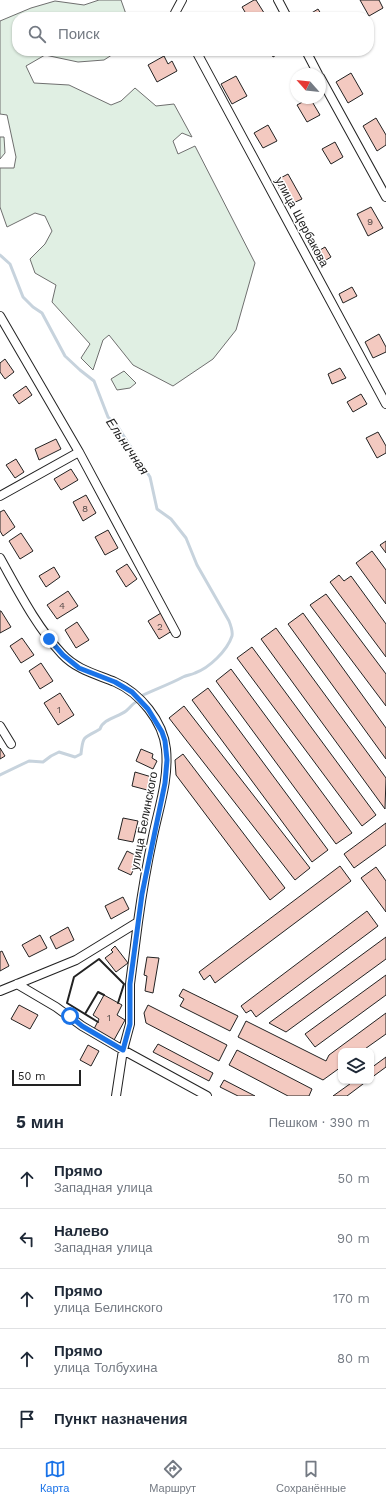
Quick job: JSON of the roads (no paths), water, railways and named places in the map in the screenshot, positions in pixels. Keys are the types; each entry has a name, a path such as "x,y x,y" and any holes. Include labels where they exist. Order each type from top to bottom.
{"street":[{"path":"177,12 182,0"},
{"path":"278,0 284,12"},
{"name":"улица Щербакова","path":"199,56 386,404"},
{"path":"309,56 315,68"},
{"path":"326,88 386,197"},
{"path":"0,316 79,452 176,633"},
{"path":"0,496 79,452"},
{"name":"улица Белинского","path":"0,558 36,622 63,655 79,668 115,682 132,692 148,709 162,732 165,741 167,760 165,783 147,863 130,984 130,1024 123,1050 116,1096"},
{"path":"0,726 11,744"},
{"path":"0,991 76,960 138,922"},
{"path":"17,984 56,1006 82,1026 207,1096"}],"waterway":[{"name":"Ельничная","path":"0,255 10,264 23,297 33,307 42,313 65,356 94,381 108,417 118,427 150,477 157,509 171,519 186,538 197,565 229,621 232,630 230,642 212,663 194,674 184,676 143,695"},
{"name":"Ельничная","path":"0,775 29,761 43,762 59,752 75,757 81,754 83,743 87,736 100,729 107,720 123,713 136,702"}]}
